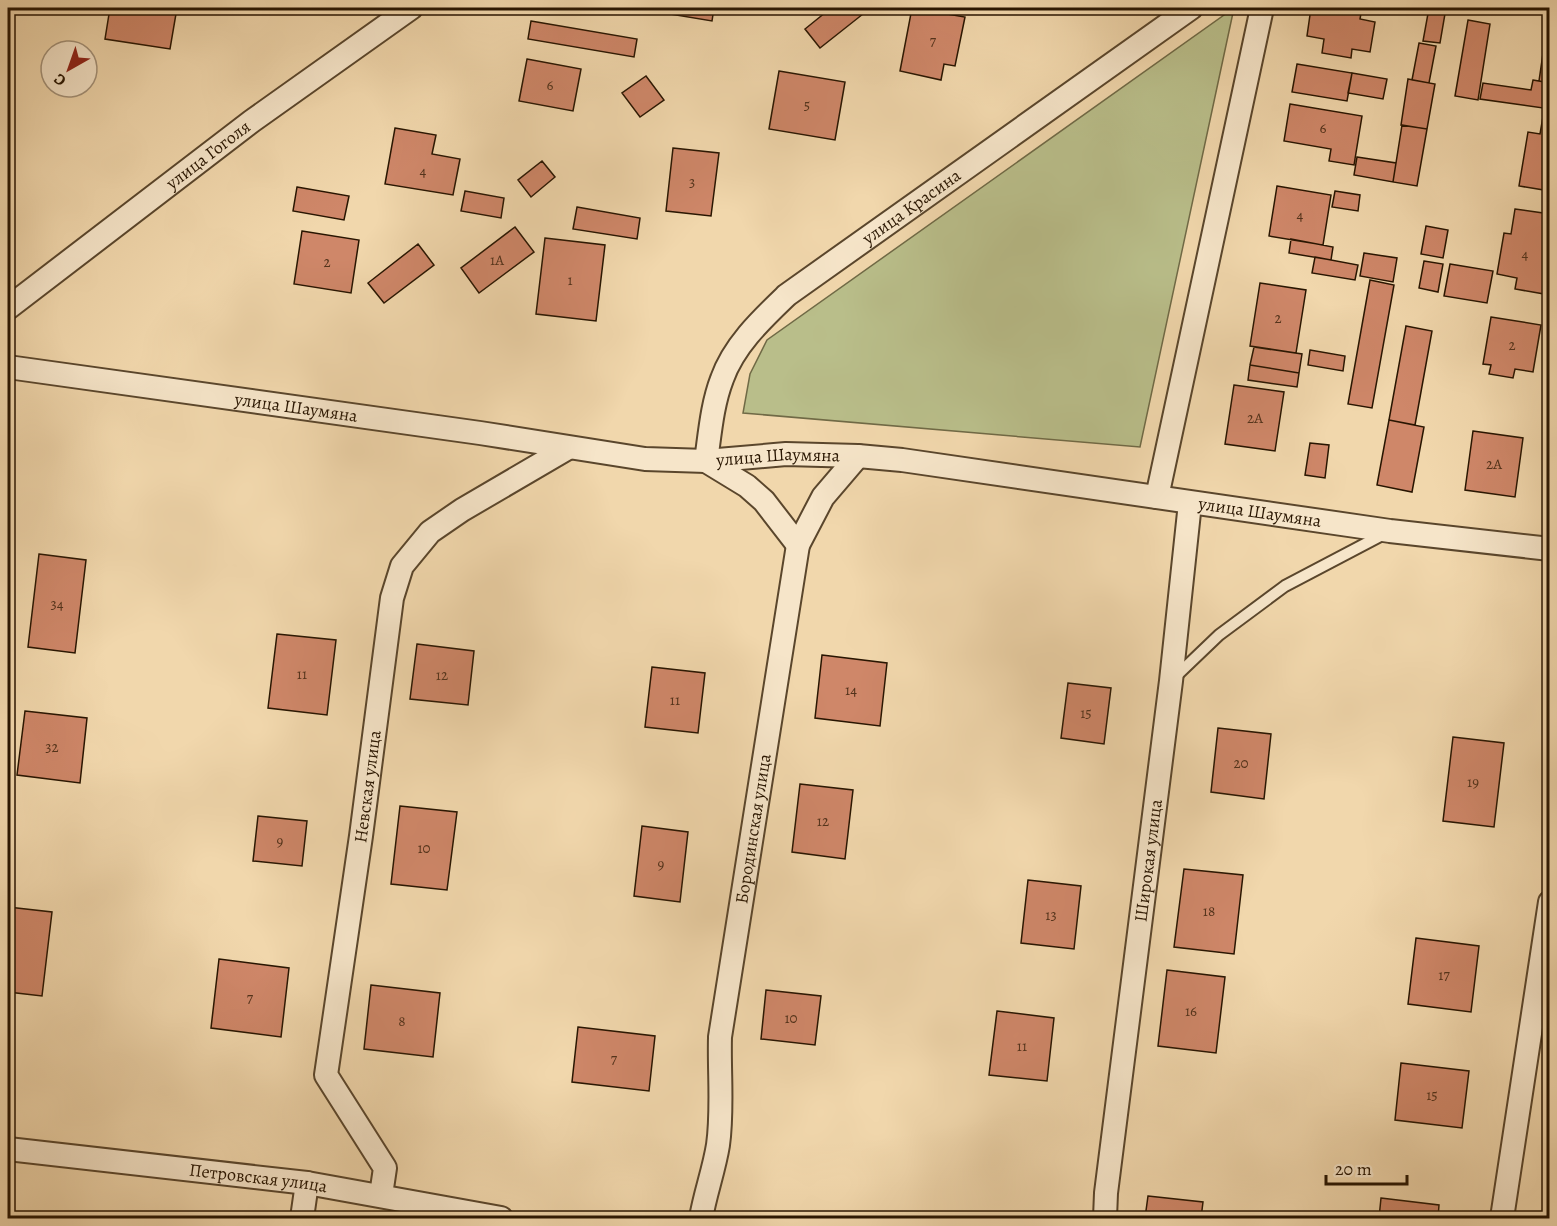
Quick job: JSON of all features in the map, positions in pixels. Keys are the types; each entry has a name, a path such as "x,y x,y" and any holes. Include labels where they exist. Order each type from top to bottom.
{"street":[{"name":"улица Гоголя","path":"8,308 252,121 411,8"},
{"name":"улица Красина","path":"706,461 715,402 723,377 742,344 759,322 787,295 1191,8"},
{"path":"1157,497 1262,8"},
{"name":"улица Шаумяна","path":"8,367 480,433 645,459 706,461 786,454 902,460 1390,531 1550,549"},
{"name":"Невская улица","path":"381,1195 385,1168 326,1075 361,836 392,598 402,566 430,532 462,510 568,448"},
{"name":"Бородинская улица","path":"701,1218 719,1135 720,1037 798,545 823,497 858,456"},
{"path":"706,461 747,486 764,501 798,545"},
{"name":"Широкая улица","path":"1105,1218 1106,1193 1171,681 1190,503"},
{"path":"1502,1218 1550,902"},
{"name":"Петровская улица","path":"10,1148 307,1183 501,1218"},
{"path":"302,1218 307,1183"}],"lane":[{"path":"1171,681 1219,635 1285,586 1390,531"}],"green space":[{"path":"1234,8 1140,447 743,413 750,374 767,340"}],"building":[{"path":"110,8 177,8 170,49 105,39"},
{"path":"634,8 714,8 712,21"},
{"path":"831,8 858,8 863,14 820,48 805,29"},
{"path":"912,8 965,17 955,66 944,64 941,80 900,71"},
{"path":"1311,8 1362,8 1360,19 1375,22 1370,52 1352,49 1351,58 1322,53 1324,39 1307,36"},
{"path":"1429,8 1446,8 1440,43 1423,41"},
{"path":"1468,20 1490,24 1478,100 1455,96"},
{"path":"531,21 637,39 634,57 528,39"},
{"path":"1546,33 1550,33 1550,83 1539,81"},
{"path":"1419,43 1436,46 1429,83 1412,80"},
{"path":"527,59 581,69 573,111 519,101"},
{"path":"1297,64 1352,73 1347,101 1292,92"},
{"path":"779,71 845,82 835,140 769,129"},
{"path":"1352,73 1387,79 1383,99 1348,93"},
{"path":"646,76 664,100 640,117 622,93"},
{"path":"1408,79 1435,84 1427,129 1401,125"},
{"path":"1533,80 1550,83 1550,109 1480,99 1483,83 1531,90"},
{"path":"1290,104 1362,116 1354,165 1329,161 1331,149 1284,141"},
{"path":"1544,111 1550,112 1550,191 1519,186 1528,132 1540,134"},
{"path":"1402,125 1427,129 1417,186 1393,182"},
{"path":"395,128 436,135 432,154 460,159 453,195 385,184"},
{"path":"673,148 719,153 711,216 666,211"},
{"path":"1357,157 1396,163 1393,182 1354,175"},
{"path":"542,161 555,177 531,197 518,180"},
{"path":"1277,186 1331,195 1323,245 1269,236"},
{"path":"297,187 349,196 344,220 293,211"},
{"path":"465,191 504,198 501,218 461,211"},
{"path":"1335,191 1360,195 1358,211 1332,207"},
{"path":"577,207 640,218 637,239 573,229"},
{"path":"1515,209 1550,214 1550,295 1515,289 1517,278 1497,274 1504,233 1511,234"},
{"path":"1426,226 1448,230 1443,258 1421,254"},
{"path":"515,227 534,252 479,293 461,268"},
{"path":"302,231 359,240 351,293 294,284"},
{"path":"545,238 605,245 596,321 536,314"},
{"path":"1291,239 1333,247 1331,260 1289,253"},
{"path":"418,244 434,265 384,303 368,283"},
{"path":"1364,253 1397,258 1393,282 1360,276"},
{"path":"1315,257 1358,265 1355,280 1312,273"},
{"path":"1424,261 1443,264 1438,292 1419,288"},
{"path":"1450,264 1493,271 1487,303 1444,296"},
{"path":"1370,280 1394,285 1372,408 1348,404"},
{"path":"1260,283 1306,290 1296,353 1250,346"},
{"path":"1491,317 1541,325 1533,372 1515,369 1513,378 1489,374 1491,365 1483,364"},
{"path":"1406,326 1432,331 1415,425 1389,420"},
{"path":"1254,347 1302,354 1299,373 1250,365"},
{"path":"1310,350 1345,356 1343,371 1308,365"},
{"path":"1250,365 1299,373 1297,387 1248,380"},
{"path":"1234,385 1284,392 1275,451 1225,444"},
{"path":"1389,420 1424,427 1412,492 1377,485"},
{"path":"1473,431 1523,438 1515,497 1465,490"},
{"path":"1310,443 1329,445 1325,478 1305,475"},
{"path":"39,554 86,560 75,653 28,647"},
{"path":"277,634 336,640 327,715 268,708"},
{"path":"417,644 474,651 468,705 410,699"},
{"path":"822,655 887,663 880,726 815,718"},
{"path":"652,667 705,673 698,733 645,727"},
{"path":"1068,683 1111,688 1104,744 1061,738"},
{"path":"25,711 87,718 80,783 17,775"},
{"path":"1218,728 1271,734 1264,799 1211,792"},
{"path":"1453,737 1504,743 1494,827 1443,821"},
{"path":"800,784 853,790 845,859 792,852"},
{"path":"400,806 457,812 447,890 391,884"},
{"path":"258,816 307,821 302,866 253,861"},
{"path":"642,826 688,832 680,902 634,896"},
{"path":"1184,869 1243,875 1234,954 1174,947"},
{"path":"1028,880 1081,886 1074,949 1021,943"},
{"path":"8,907 52,912 42,996 8,992"},
{"path":"1416,938 1479,946 1471,1012 1408,1004"},
{"path":"219,959 289,968 281,1037 211,1028"},
{"path":"1167,970 1225,977 1216,1053 1158,1046"},
{"path":"371,985 440,993 433,1057 364,1049"},
{"path":"766,990 821,996 815,1045 761,1039"},
{"path":"997,1011 1054,1018 1047,1081 989,1075"},
{"path":"578,1027 655,1036 649,1091 572,1082"},
{"path":"1401,1063 1469,1071 1462,1128 1395,1120"},
{"path":"1548,1183 1550,1218 1544,1218"},
{"path":"1148,1196 1203,1202 1201,1218 1145,1218"},
{"path":"1381,1198 1439,1205 1438,1218 1379,1218"}]}
